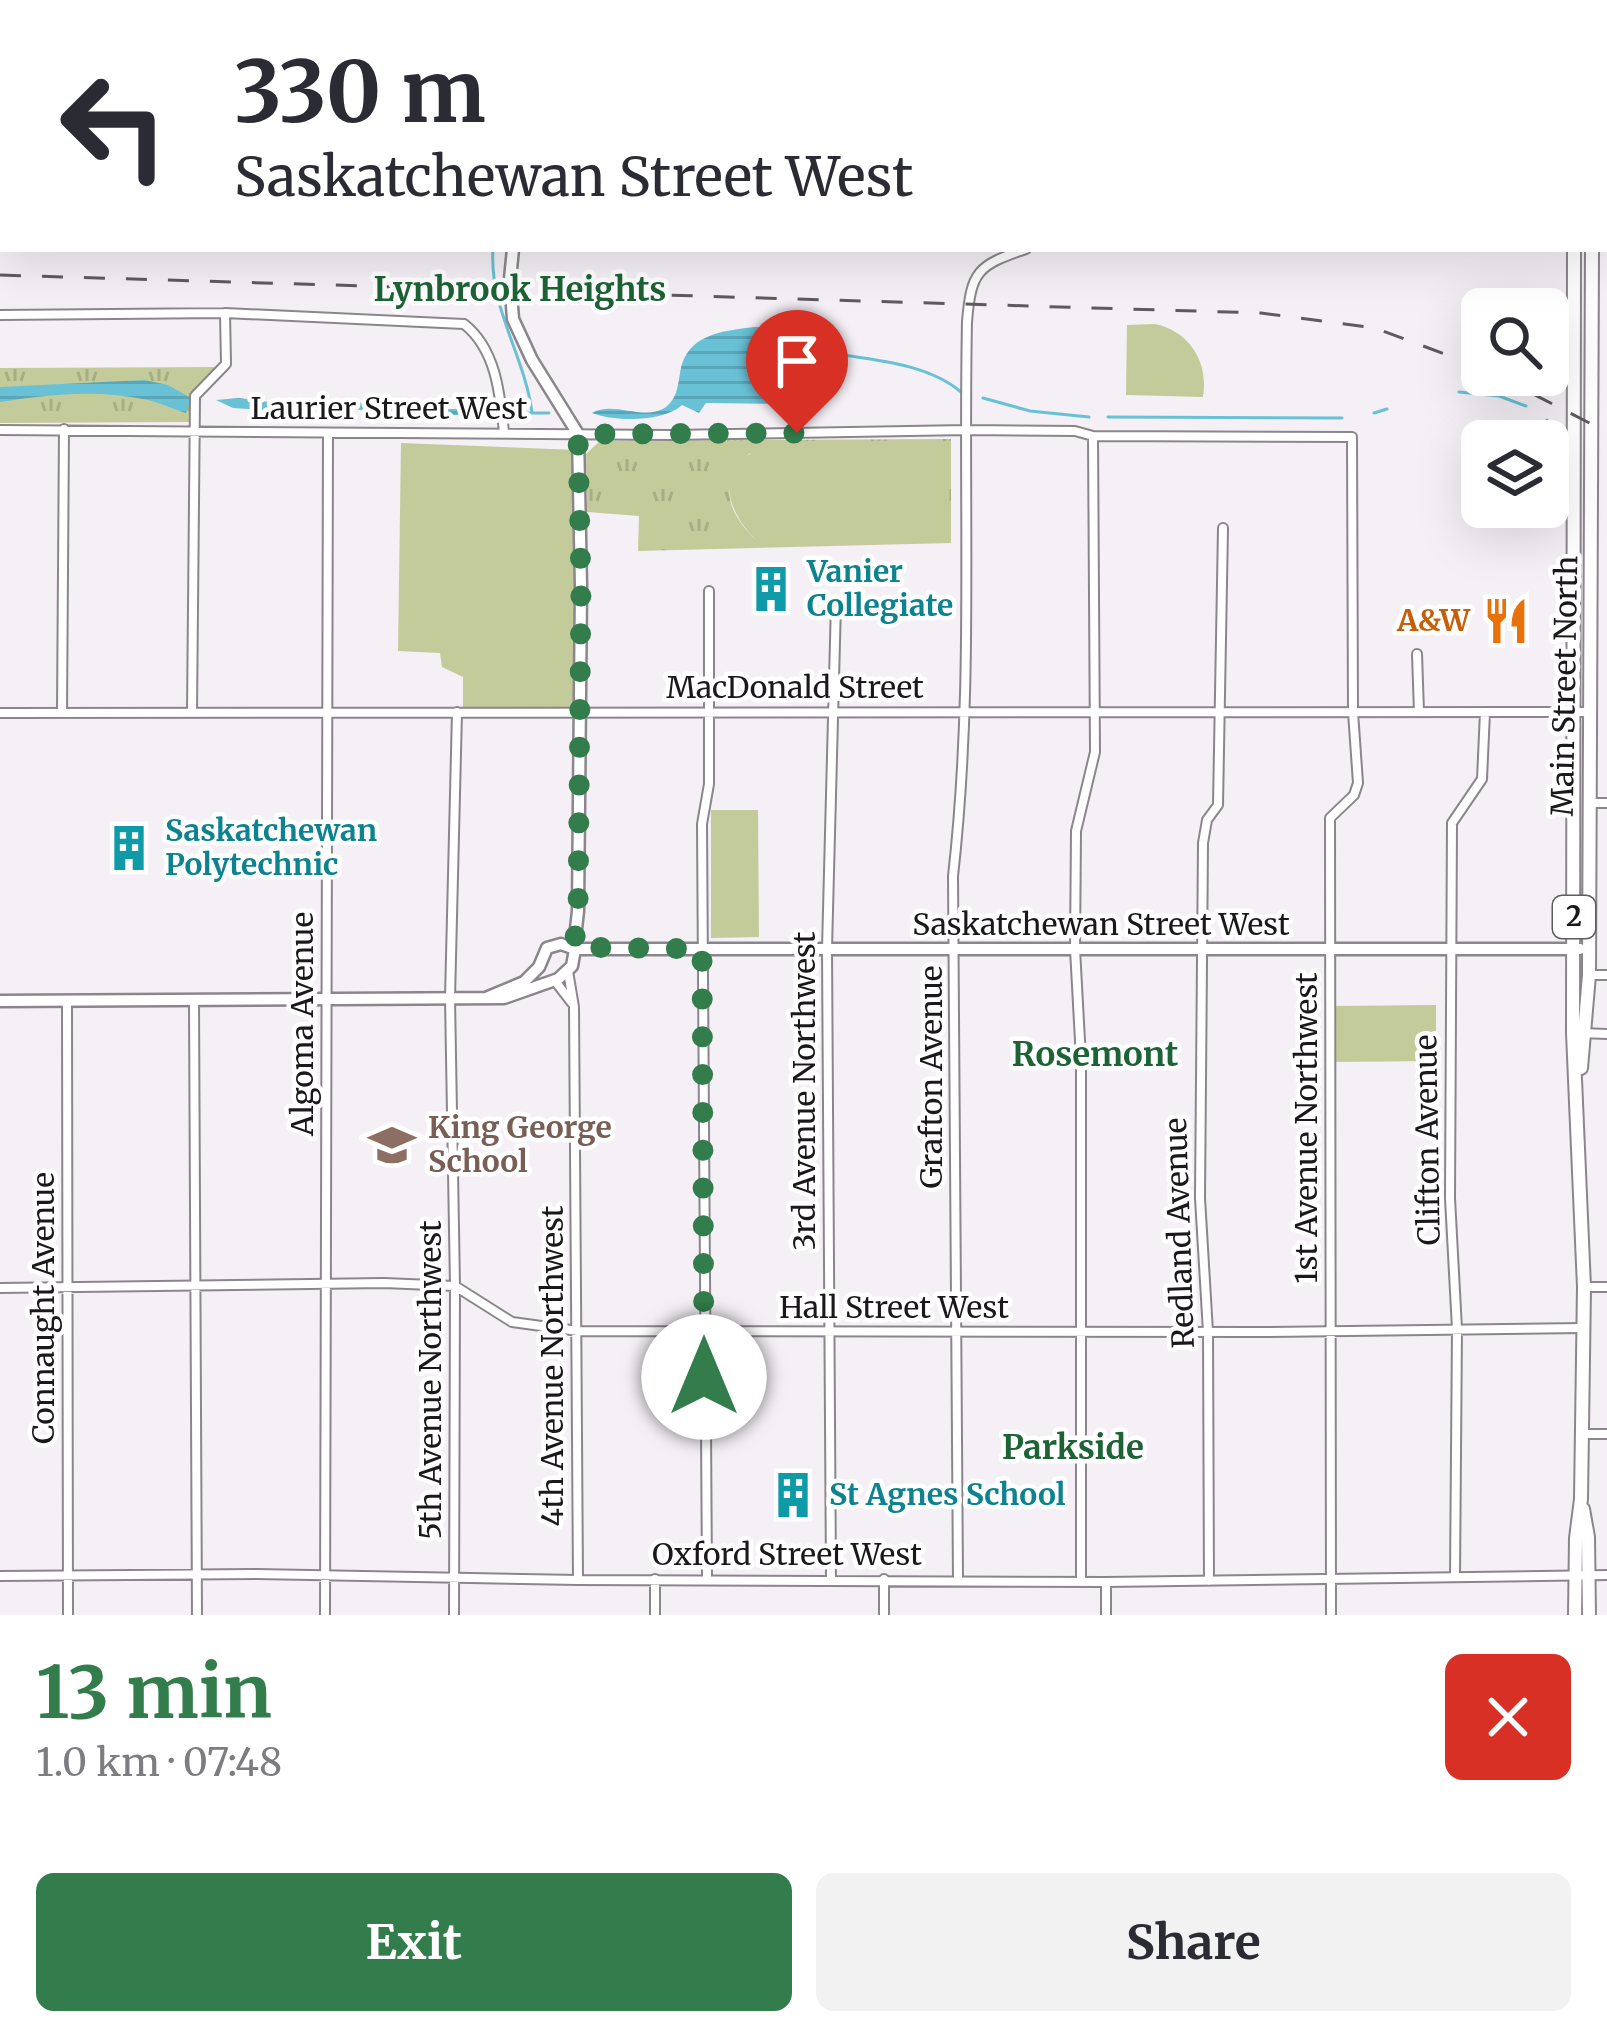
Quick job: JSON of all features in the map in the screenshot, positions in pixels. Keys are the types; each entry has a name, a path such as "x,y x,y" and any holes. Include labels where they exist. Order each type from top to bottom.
{"main road":[{"name":"Main Street North","path":"1574,252 1571,712 1581,949 1589,975 1579,1033"},
{"name":"Main Street North","path":"1575,1615 1588,1537 1581,1499 1584,1287 1574,1123 1588,819 1592,252"},
{"name":"Main Street North","path":"1582,1575 1589,1615"}],"street":[{"path":"513,252 509,279 513,319 532,360 578,434"},
{"name":"Grafton Avenue","path":"958,1580 953,876 961,805 967,322 972,281 988,262 1017,252"},
{"path":"192,712 195,396 226,364 225,313"},
{"path":"0,315 225,313 464,324 477,334 498,381 504,432"},
{"path":"62,713 64,429"},
{"name":"Laurier Street West","path":"0,430 578,434 967,430 1075,431 1093,436 1352,437"},
{"name":"Algoma Avenue","path":"325,1615 328,433"},
{"name":"4th Avenue Northwest","path":"578,434 580,712 575,898 569,932 574,1007 578,1580"},
{"path":"1081,1580 1076,831 1095,752 1093,436"},
{"name":"1st Avenue Northwest","path":"1331,1615 1330,818 1354,795 1358,783 1353,712 1352,437"},
{"path":"1591,487 1607,490"},
{"name":"Redland Avenue","path":"1209,1581 1208,1332 1200,1198 1203,842 1207,820 1219,805 1222,528"},
{"path":"707,1579 702,824 709,784 709,590"},
{"name":"3rd Avenue Northwest","path":"832,1579 827,949 836,603"},
{"path":"1417,654 1419,712"},
{"name":"MacDonald Street","path":"0,712 1589,712"},
{"name":"5th Avenue Northwest","path":"454,1615 450,998 458,712"},
{"name":"Clifton Avenue","path":"1455,1577 1452,824 1482,779 1485,712"},
{"path":"1588,803 1607,803"},
{"path":"1588,819 1607,821"},
{"name":"Saskatchewan Street West","path":"570,954 613,949 1581,949"},
{"path":"488,998 514,989 538,967 542,953 570,954"},
{"path":"0,1001 513,996 551,981 570,954"},
{"path":"538,967 574,1007"},
{"path":"1589,975 1607,974"},
{"name":"Connaught Avenue","path":"67,1001 68,1615"},
{"path":"194,1002 197,1615"},
{"path":"1579,1033 1607,1034"},
{"path":"0,1288 455,1286"},
{"name":"Hall Street West","path":"455,1286 512,1322 578,1330 1583,1328"},
{"path":"1584,1287 1607,1287"},
{"path":"1582,1434 1607,1434"},
{"name":"Oxford Street West","path":"0,1576 1106,1582 1607,1575"},
{"path":"655,1579 655,1615"},
{"path":"884,1579 884,1615"},
{"path":"1106,1582 1106,1615"}],"green space":[{"path":"1155,324 1178,333 1194,350 1203,372 1203,397 1126,395 1127,325"},
{"path":"227,367 199,397 192,422 0,423 0,368"},
{"path":"951,439 951,543 638,551 639,516 587,512 586,454 600,441","holes":["750,453 755,539 738,518 730,496 733,474"]},
{"path":"401,443 576,450 575,709 463,709 463,677 442,667 440,653 398,651"},
{"path":"782,447 911,448 927,455 946,477 944,505 936,520 914,539 755,539 734,508 730,479 745,457"},
{"path":"711,810 758,810 759,937 711,938"},
{"path":"1436,1005 1436,1061 1333,1062 1333,1006"}],"water":[{"path":"754,327 823,336 830,353 822,388 813,399 792,404 706,403 699,413 682,405 663,415 638,419 592,413 609,409 649,412 666,407 673,400 684,360 698,342"},
{"path":"144,380 168,385 191,398 186,413 148,400 111,395 0,402 0,387"},
{"path":"309,398 433,409 494,409 498,416 339,408 264,410 233,408 216,400 284,404"}],"waterway":[{"path":"493,252 496,292 532,413"},
{"path":"830,353 916,369 961,392"},
{"path":"1459,392 1499,396 1526,406"},
{"path":"983,398 1030,411 1089,417"},
{"path":"1374,413 1387,409"},
{"path":"518,413 549,413"},
{"path":"1108,417 1342,418"}],"railway":[{"path":"0,275 1261,313 1375,328 1461,360"},
{"path":"1537,396 1607,432"}],"place":[{"name":"Vanier Collegiate","path":"771,589"},
{"name":"A&W","path":"1506,621"},
{"name":"Saskatchewan Polytechnic","path":"129,848"},
{"name":"King George School","path":"392,1145"},
{"name":"St Agnes School","path":"793,1495"}],"district":[{"name":"Lynbrook Heights","path":"520,289"},
{"name":"Rosemont","path":"1095,1054"},
{"name":"Parkside","path":"1073,1447"}],"route":[{"path":"704,1377 702,949 574,947 581,579 578,434 797,433"}]}
